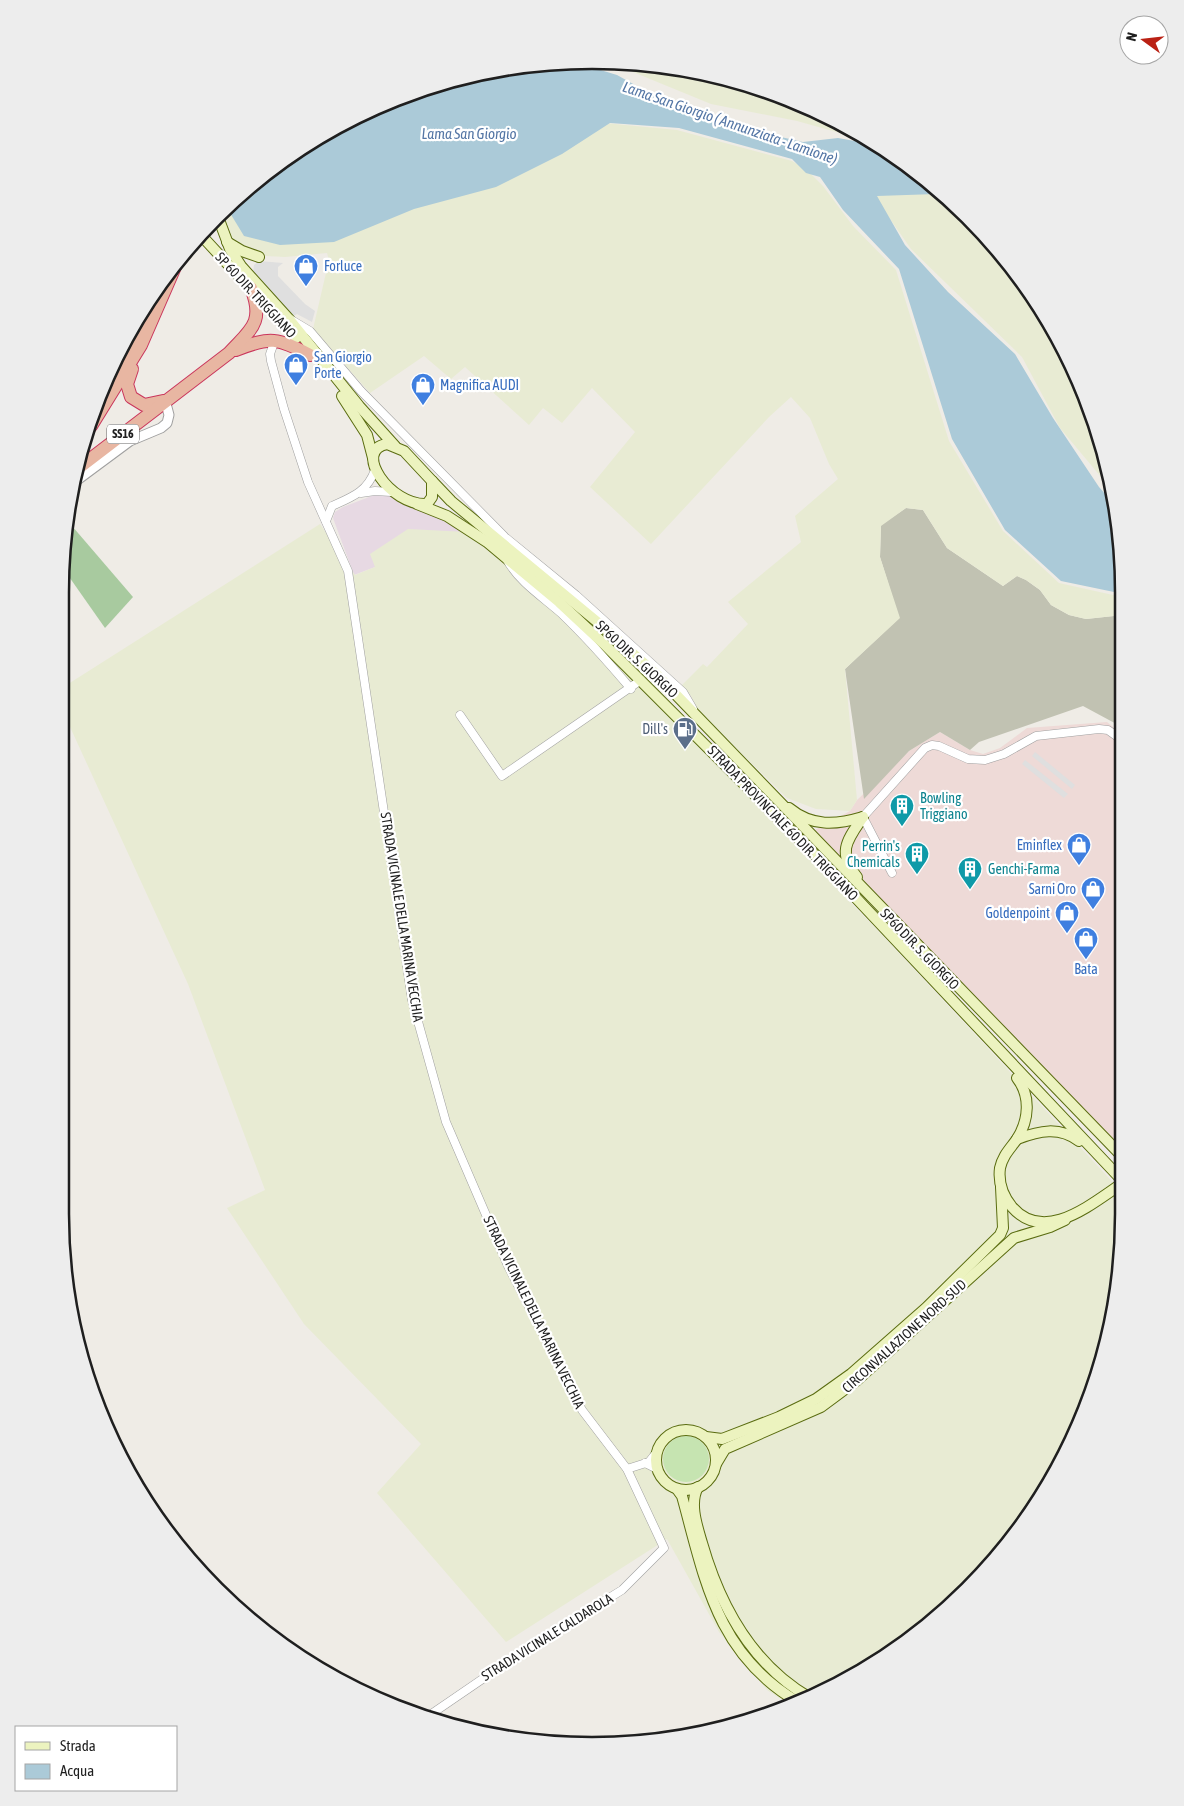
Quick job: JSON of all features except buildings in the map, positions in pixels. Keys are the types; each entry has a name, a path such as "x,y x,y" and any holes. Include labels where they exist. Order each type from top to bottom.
{"highway":[{"name":"SS16","path":"86,463 165,400 229,353 254,326 257,310 251,282"},
{"name":"SS16","path":"105,401 141,345 165,290"},
{"path":"229,353 263,340 275,340 310,355"},
{"name":"SS16","path":"141,345 139,356 128,376 128,391 137,402 144,405 165,400"}],"main road":[{"path":"220,224 235,258 251,282 288,318 359,406 395,446"},
{"name":"SP 60 DIR. TRIGGIANO","path":"206,240 251,282 358,418 367,435 375,470"},
{"path":"227,242 242,251 259,256 250,267 251,282"},
{"path":"373,458 380,447 387,444 395,446"},
{"name":"SP60 DIR. S. GIORGIO","path":"395,446 417,464 432,481 476,522 602,625 657,675 1115,1149"},
{"path":"375,470 391,492"},
{"path":"417,504 427,504 432,497 432,481"},
{"name":"STRADA PROVINCIALE 60 DIR. TRIGGIANO","path":"391,492 448,516 479,536 559,602 641,680 824,864 1115,1173"},
{"path":"752,775 794,812 805,818 823,824 839,824 863,817"},
{"path":"863,817 845,846 846,856 850,868 896,924"},
{"name":"CIRCONVALLAZIONE NORD-SUD","path":"706,1437 722,1439 779,1417 816,1399 851,1374 926,1308 1000,1235 1003,1228 1000,1170 1002,1160 1017,1139 1025,1118 1027,1097 1025,1089 967,1018"},
{"path":"1087,1120 1115,1139"},
{"path":"1017,1139 1037,1132 1056,1130 1072,1136 1095,1153"},
{"path":"1001,1187 1008,1202 1024,1217 1044,1223 1065,1220"},
{"name":"CIRCONVALLAZIONE NORD-SUD","path":"716,1464 725,1449 821,1408 856,1381 931,1316 1008,1242 1065,1220 1115,1189"},
{"path":"677,1489 692,1490 698,1488 706,1482 716,1464 716,1454 706,1437 692,1431 676,1431 667,1436 656,1453 657,1469 661,1478 677,1489 682,1496 705,1583 728,1631 739,1648 762,1674 774,1686 791,1697"},
{"path":"698,1488 694,1495 699,1534 712,1580 723,1603 735,1625 763,1660 780,1678 802,1693"}],"street":[{"path":"288,318 310,331 361,391 506,536 576,595 683,692 697,718"},
{"name":"STRADA VICINALE DELLA MARINA VECCHIA","path":"275,340 270,354 271,361 300,460 348,571 412,1000 446,1122 508,1266 582,1410 627,1469 664,1548"},
{"path":"83,475 130,440 161,428 167,423 169,415 165,400"},
{"path":"417,464 426,457"},
{"path":"361,494 371,481 375,470"},
{"path":"317,500 332,506 375,490 391,492"},
{"path":"326,521 332,506"},
{"path":"504,557 514,573 562,614 612,666 631,689"},
{"path":"460,714 502,776 631,689 641,680"},
{"path":"892,873 863,817 926,748 932,745 978,761 999,756 1036,736 1099,729 1108,730 1115,735"},
{"path":"627,1469 646,1463 656,1453"},
{"path":"646,1463 657,1469"},
{"name":"STRADA VICINALE CALDAROLA","path":"434,1712 522,1652 622,1590 664,1548"}],"shaded area":[{"path":"629,70 660,73 727,87 792,109 845,135 797,121 711,104"},
{"path":"378,115 563,119 677,130 792,161 807,170 823,186 853,226 896,270 949,441 1003,531 1059,583 1115,595 1115,616 1086,619 1069,615 1051,605 1040,590 1017,576 1003,586 947,548 923,510 906,508 881,526 880,557 900,618 845,669 857,800 850,811 816,809 787,798 698,711 691,696 681,686 703,664 707,667 748,624 728,602 801,542 795,516 838,479 829,464 810,418 791,397 769,417 651,544 590,487 635,432 592,388 562,423 543,408 529,425 465,367 451,379 424,356 370,393 313,329 329,260 327,253 285,257 266,256 244,250 228,238 224,220 273,177 330,139"},
{"path":"927,190 962,222 1007,273 1045,330 1061,361 1087,424 1102,478 1060,428 1022,357 911,249 874,196"},
{"path":"259,261 283,263 278,267 278,276 305,304 315,311 312,322 297,314 294,316 253,273 254,265"},
{"path":"377,494 387,495 409,506 435,514 467,532 354,575 333,518 335,512 343,507"},
{"path":"906,508 923,510 947,548 1003,586 1017,576 1040,590 1051,605 1069,615 1086,619 1115,616 1115,723 1083,706 979,742 970,750 940,732 909,751 864,799 845,669 899,618 880,557 881,525"},
{"path":"320,524 355,575 375,567 370,554 408,529 467,532 560,609 670,716 885,938 1115,1185 1114,1248 1111,1282 1097,1349 1075,1414 1045,1476 1027,1505 1007,1533 962,1584 911,1629 883,1649 823,1683 783,1700 767,1690 719,1632 667,1539 506,1642 377,1493 421,1444 304,1324 227,1208 265,1190 188,984 69,725 69,683"},
{"path":"1107,722 1115,728 1115,1144 813,831 850,811 857,800 909,751 940,732 970,750 983,754 1000,748 1027,728"},
{"path":"1035,752 1075,785 1072,789 1032,756"},
{"path":"1025,760 1068,794 1064,798 1022,764"}],"green space":[{"path":"73,527 133,597 105,628 69,577"},
{"path":"682,1436 690,1436 699,1440 705,1446 709,1459 705,1472 699,1478 690,1482 682,1482 673,1478 667,1472 663,1463 663,1455 667,1446 673,1440"}],"water":[{"name":"Lama San Giorgio","path":"598,69 617,75 662,100 719,123 803,142 838,138 858,142 911,177 931,194 877,196 905,245 948,292 1015,354 1053,418 1106,495 1111,524 1115,592 1061,581 1005,530 952,439 899,269 843,210 820,177 806,173 792,159 679,128 610,123 562,154 496,187 414,209 334,242 280,245 244,236 231,214 273,177 330,139 392,109 424,97 490,79 524,73"}],"place":[{"name":"Forluce","path":"306,287"},
{"name":"San Giorgio Porte","path":"296,386"},
{"name":"Magnifica AUDI","path":"423,406"},
{"name":"Dill's","path":"685,750"},
{"name":"Bowling Triggiano","path":"902,827"},
{"name":"Eminflex","path":"1079,866"},
{"name":"Perrin's Chemicals","path":"917,875"},
{"name":"Genchi-Farma","path":"970,890"},
{"name":"Sarni Oro","path":"1093,910"},
{"name":"Goldenpoint","path":"1067,934"},
{"name":"Bata","path":"1086,960"}],"water label":[{"name":"Lama San Giorgio ( Annunziata - Lamione)","path":"730,123"}]}
